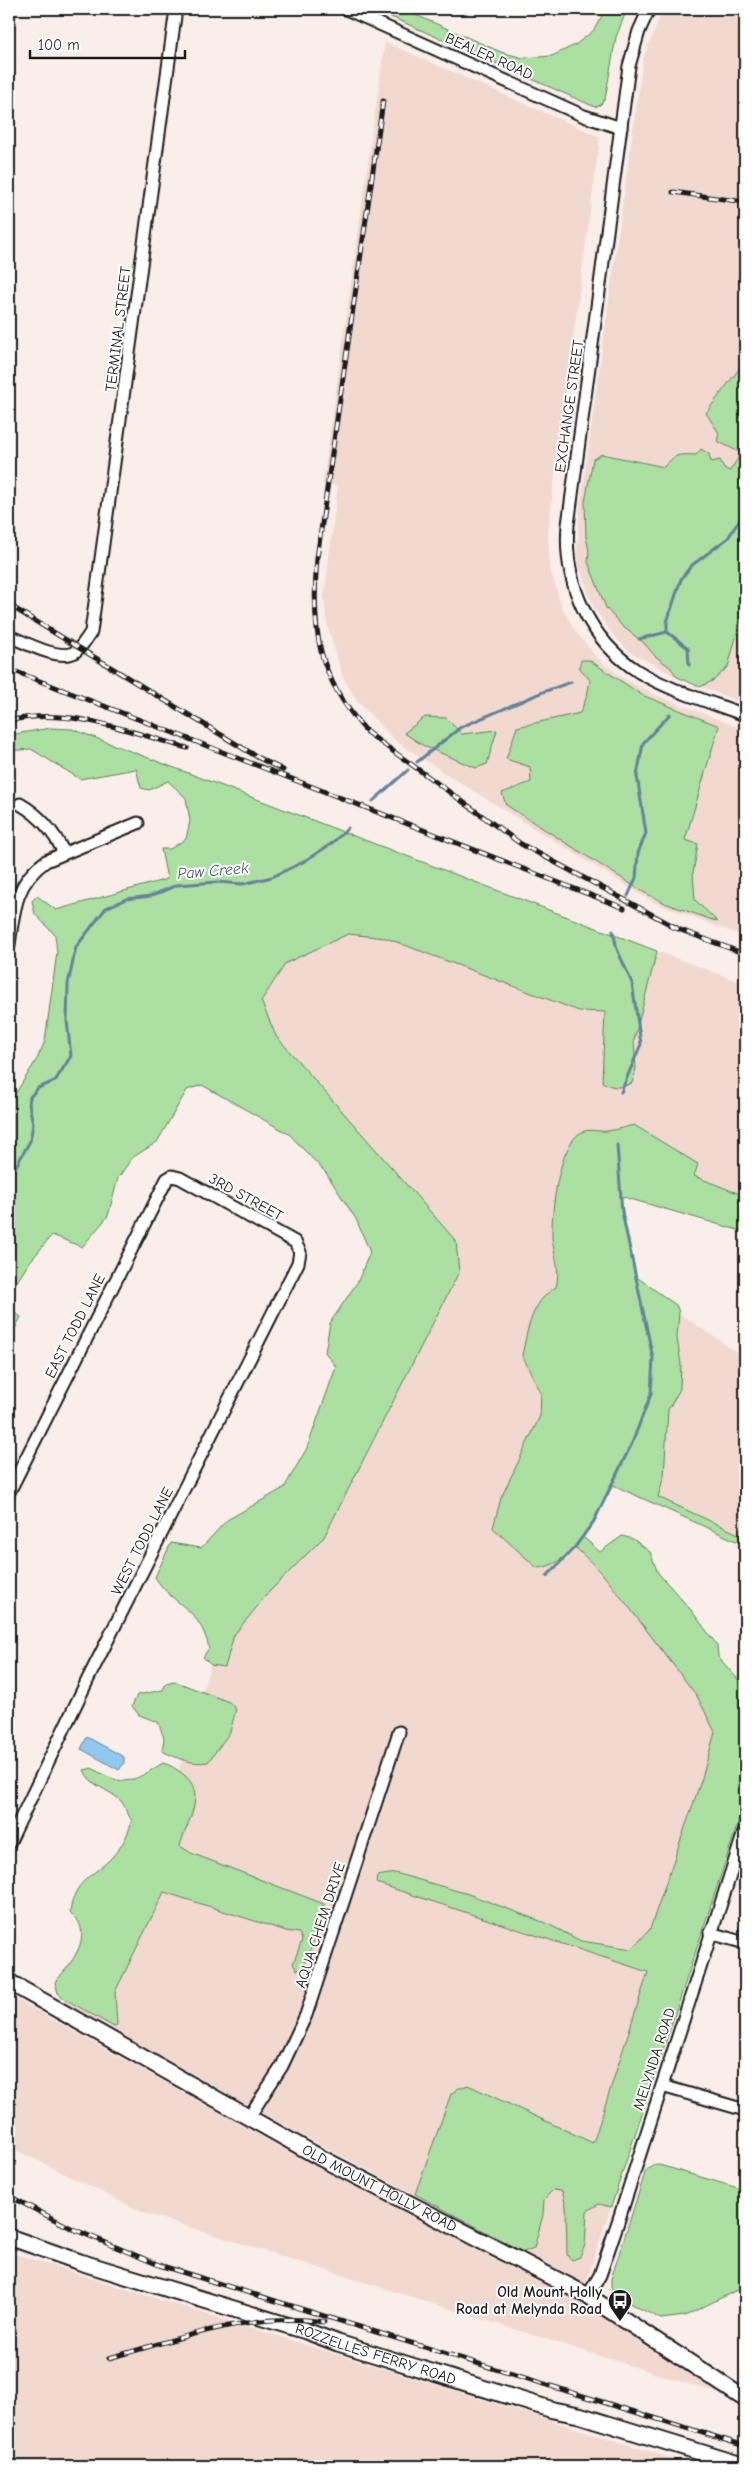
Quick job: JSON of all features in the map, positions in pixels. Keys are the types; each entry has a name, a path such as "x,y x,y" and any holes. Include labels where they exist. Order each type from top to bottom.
{"street":[{"name":"TERMINAL STREET","path":"9,636 61,654 73,653 79,649 91,632 96,610 176,9"},
{"name":"BEALER ROAD","path":"346,9 584,116 621,128"},
{"name":"EXCHANGE STREET","path":"649,9 632,54 621,128 568,525 568,562 580,604 604,642 620,658 659,682 745,715"},
{"path":"20,804 41,818 56,838 64,854"},
{"path":"9,943 16,904 25,880 46,860 138,823"},
{"name":"3RD STREET","path":"172,1176 180,1178 290,1238 300,1252"},
{"name":"EAST TODD LANE","path":"9,1492 150,1209 164,1182 172,1176"},
{"name":"WEST TODD LANE","path":"9,1843 90,1677 298,1263 300,1252"},
{"name":"AQUA CHEM DRIVE","path":"249,2117 282,2066 306,2015 399,1732"},
{"name":"MELYNDA ROAD","path":"588,2296 600,2275 745,1829"},
{"path":"710,1933 745,1943"},
{"name":"OLD MOUNT HOLLY ROAD","path":"9,1982 319,2156 588,2296 745,2398"},
{"path":"662,2086 745,2110"},
{"name":"ROZZELLES FERRY ROAD","path":"9,2237 80,2262 306,2331 343,2345 553,2410 579,2415 745,2466"}],"shaded area":[{"path":"663,9 745,9 745,704 677,677 630,652 613,635 594,608 579,567 577,549 580,506 643,59"},
{"path":"385,42 600,137 552,497 548,532 550,569 562,608 576,632 597,658 621,677 654,694 745,730 745,937 653,902 451,777 397,742 357,701 343,677 327,624 324,597 338,486 323,483"},
{"path":"270,912 630,951 657,951 745,984 745,1232 620,1196 636,1284 745,1358 745,1545 613,1485 594,1521 580,1540 745,1696 745,1802 585,2285 289,2128 63,2002 157,1840 252,1531 305,1530 428,1256 180,996"},
{"path":"9,1995 313,2165 586,2306 645,2342 724,2395 144,2213 10,2147"},
{"path":"9,2252 123,2288 697,2466 9,2466"}],"green space":[{"path":"373,9 402,9 501,52 523,58 552,56 575,45 593,31 606,9 627,9 616,37 605,99 600,105 595,107"},
{"path":"745,361 745,604 728,667 714,680 700,687 677,677 671,668 622,626 606,608 588,562 589,551 586,537 585,502 593,459 602,454 664,467 674,457 696,455 701,449 709,454 711,462 720,460 724,468 730,471 741,453 717,441 719,433 706,413"},
{"path":"581,660 589,660 642,695 719,726 685,840 698,844 693,873 695,900 718,922 667,904 645,893 506,805 502,793 531,782 530,767 506,759 517,727 580,713 587,696 590,680 579,667"},
{"path":"425,717 446,718 462,734 497,730 487,764 476,768 424,746 404,733"},
{"path":"51,728 72,729 657,951 634,1040 636,1069 632,1083 620,1087 613,1087 602,1082 605,1012 579,1011 386,938 348,934 286,963 261,1001 276,1036 456,1241 459,1272 324,1537 269,1592 234,1635 225,1667 211,1665 203,1657 209,1648 199,1623 193,1615 162,1587 155,1577 171,1543 201,1548 227,1520 284,1488 307,1448 336,1367 325,1352 330,1323 358,1281 370,1252 356,1219 326,1173 289,1134 202,1085 187,1090 157,1142 132,1158 118,1178 108,1216 82,1247 52,1235 29,1263 9,1294 9,1104 37,1059 45,1041 57,952 55,935 35,914 32,901 37,896 56,910 167,879 161,849 170,849 186,839 190,821 186,798 168,781 149,790 141,788 136,769 80,779 31,749 9,751 9,735"},
{"path":"634,1125 698,1164 694,1176 745,1196 745,1232 620,1196 635,1276 676,1305 679,1312 677,1338 681,1364 680,1389 668,1410 664,1476 658,1497 745,1537 745,1545 613,1485 594,1521 583,1537 600,1552 622,1536 633,1539 650,1552 658,1573 691,1610 717,1645 718,1657 745,1687 745,1802 611,2207 599,2204 587,2211 585,2245 580,2257 572,2260 567,2255 566,2206 562,2191 553,2190 544,2199 543,2215 534,2248 523,2252 415,2194 451,2094 457,2089 468,2085 593,2143 648,1972 376,1883 377,1876 395,1873 468,1894 548,1924 581,1941 632,1949 650,1929 702,1778 715,1732 697,1696 601,1572 575,1547 553,1564 537,1568 493,1528 501,1498 540,1416 541,1393 522,1355 529,1326 536,1308 541,1300 556,1287 557,1269 552,1227 555,1196 562,1163 575,1137 584,1131 607,1131"},
{"path":"9,1309 21,1317 9,1340"},
{"path":"174,1681 229,1702 236,1709 230,1732 208,1762 190,1762 162,1751 164,1738 158,1722 139,1715 132,1706 137,1695 163,1690 166,1683"},
{"path":"163,1763 183,1774 194,1790 194,1808 180,1846 191,1853 324,1904 323,1916 303,1970 297,1970 293,1964 302,1940 299,1933 286,1931 164,1892 115,1992 117,2025 114,2027 65,1999 58,1993 55,1982 75,1956 81,1940 82,1933 79,1923 70,1913 76,1892 80,1885 117,1852 125,1839 132,1821 120,1800 95,1784 84,1770 92,1768 121,1781 143,1775"},
{"path":"656,2164 745,2190 745,2286 685,2316 661,2319 619,2298 611,2288 611,2279 646,2170"}],"water":[{"path":"87,1737 124,1757 124,1763 119,1770 81,1749"}],"waterway":[{"name":"Paw Creek","path":"667,632 667,622 681,579 691,566 728,538 745,511"},
{"path":"667,632 688,648 689,665"},
{"name":"Paw Creek","path":"639,639 667,632"},
{"name":"Paw Creek","path":"417,762 461,727 571,682"},
{"path":"628,896 636,878 638,853 646,833 637,776 643,743 670,714"},
{"name":"Paw Creek","path":"373,801 408,770"},
{"name":"Paw Creek","path":"9,1179 30,1141 33,1124 29,1104 30,1097 38,1088 55,1081 71,1056 67,1021 68,984 76,947 106,908 126,899 151,896 177,885 217,882 243,884 272,877 303,862 331,844 348,828"},
{"path":"613,931 617,949 632,983 641,1044 621,1092"},
{"path":"547,1576 575,1547 594,1521 632,1443 651,1394 653,1358 622,1212 617,1145"}],"railway":[{"path":"383,101 317,558 315,584 317,631 321,652 328,672 351,712 368,733 521,844 677,928"},
{"path":"673,192 745,202"},
{"path":"9,605 259,758 283,770"},
{"path":"9,669 624,908"},
{"path":"9,721 31,717 76,719 121,728 187,748"},
{"path":"670,926 745,954"},
{"path":"9,2196 73,2229 159,2265 745,2446"},
{"path":"109,2358 189,2335 242,2324 269,2320 324,2322"}],"place":[{"name":"Old Mount Holly Road at Melynda Road","path":"620,2322"}]}
